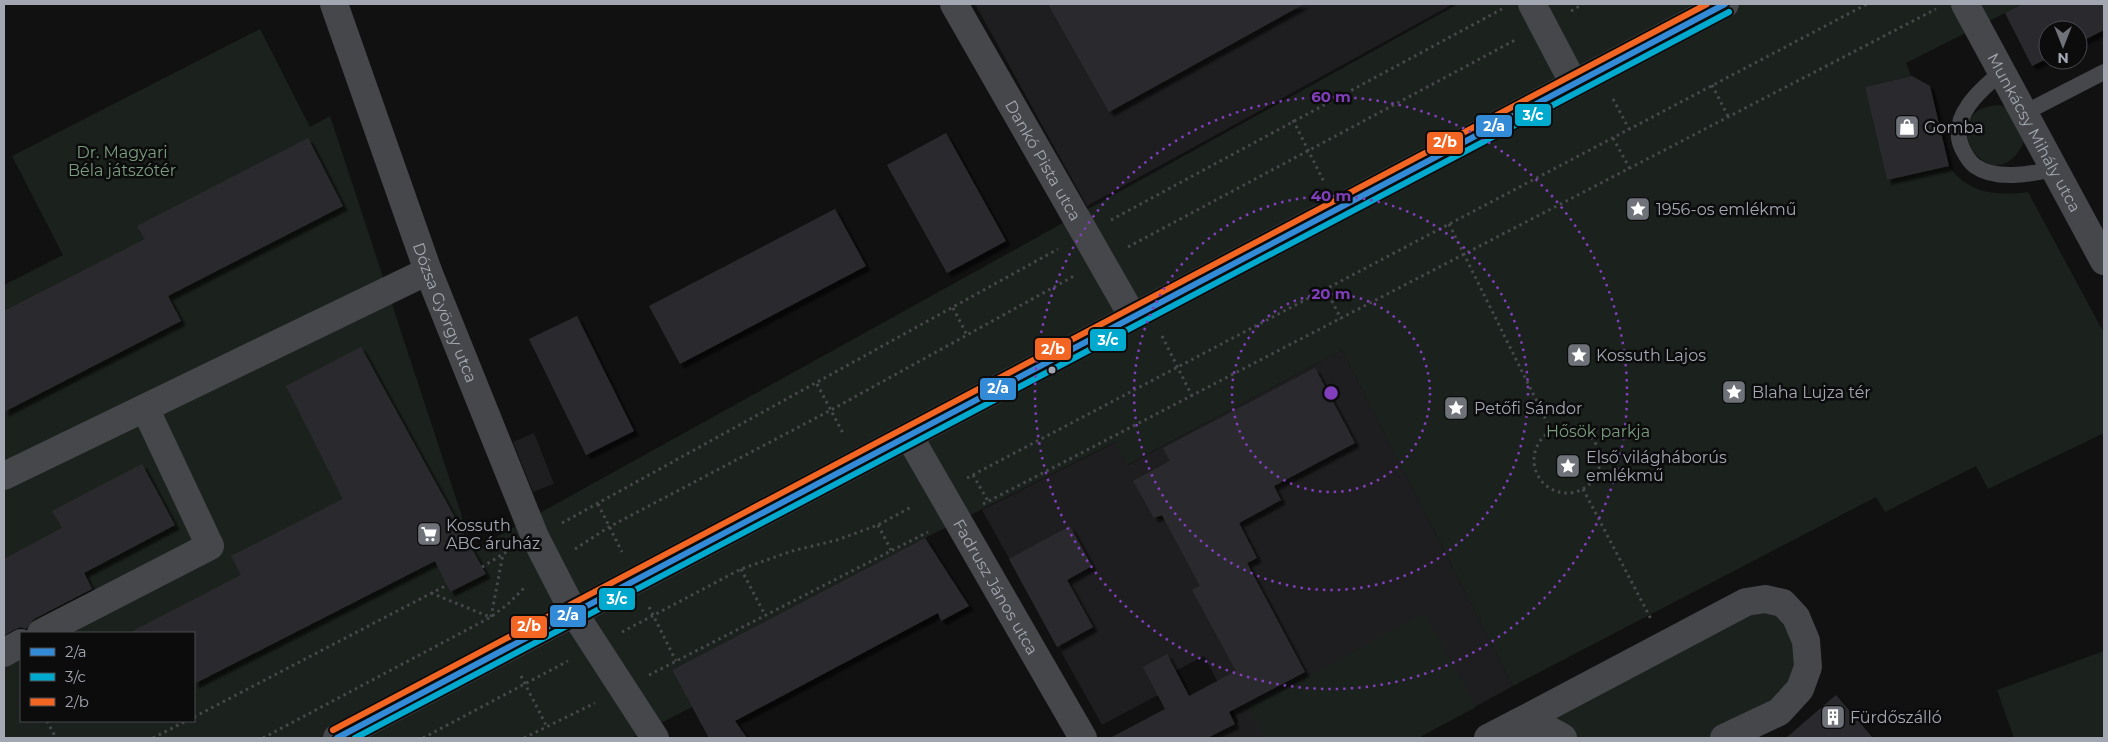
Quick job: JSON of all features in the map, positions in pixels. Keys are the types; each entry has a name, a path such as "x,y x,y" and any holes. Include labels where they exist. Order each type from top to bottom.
{"street":[{"name":"Dózsa György utca","path":"334,4 428,271 535,537 548,566 574,613 655,738"},
{"name":"Dankó Pista utca","path":"954,4 1134,317"},
{"path":"1532,4 1574,84"},
{"path":"337,738 1725,4"},
{"name":"Munkácsy Mihály utca","path":"1964,4 2104,261"},
{"path":"4,476 428,271"},
{"path":"43,632 210,546 145,408"},
{"name":"Fadrusz János utca","path":"909,436 1083,738"},
{"path":"1488,738 1746,602 1765,599 1783,603 1796,617 1806,641 1808,667 1800,688 1779,712 1724,738"},
{"path":"4,652 20,644"},
{"path":"1517,723 1535,726 1563,738"}],"lane":[{"path":"2002,72 1983,87 1960,120 1958,132 1960,144 1975,166 2000,174 2015,175 2054,168"},
{"path":"2024,113 2104,72"}],"path":[{"path":"422,738 742,569 792,551 837,540 878,524 1867,4"},
{"path":"482,567 1293,120 1503,8"},
{"path":"524,738 988,502 1729,118 1936,8"},
{"path":"1712,85 1729,118"},
{"path":"1293,120 1338,209"},
{"path":"1613,138 1630,169"},
{"path":"1449,224 1551,430"},
{"path":"1326,289 1341,319"},
{"path":"953,308 968,335"},
{"path":"817,384 831,410"},
{"path":"1562,427 1574,427 1584,431 1593,439 1599,449 1601,460 1598,472 1592,482 1583,489 1573,493 1563,493 1544,484 1538,476 1534,466 1533,455 1542,437 1551,430 1562,427"},
{"path":"974,475 988,502"},
{"path":"1583,489 1664,645"},
{"path":"878,524 891,550"},
{"path":"263,738 490,617 508,604 548,566 609,527"},
{"path":"490,617 503,554"},
{"path":"742,569 765,615"},
{"path":"195,716 447,585"},
{"path":"430,593 490,617"},
{"path":"48,722 56,738"},
{"path":"153,738 184,722"}],"shaded area":[{"path":"975,4 1453,4 1087,206"},
{"path":"1342,350 1513,686 1418,738 1207,738 1239,722 1204,656 1152,683 1158,695 1102,725 982,510 1116,442 1128,465"},
{"path":"534,433 554,484 533,492 513,442"}],"green space":[{"path":"1458,4 2023,4 1906,63 1911,76 1865,87 1887,180 1949,166 1974,188 2005,194 2028,192 2104,333 2104,433 1988,489 1976,466 1885,512 1876,497 1513,686 1342,350 1127,465 1115,442 925,538 672,670 692,707 632,738 4,738 4,285 63,255 12,156 260,29 310,127 330,116 473,550","holes":["473,550 486,575 450,592 436,561"]},
{"path":"1999,105 2008,108 2024,142 2011,160 1997,165 1983,161 1973,150 1967,136 1968,122 1978,110"},
{"path":"1746,603 1796,617 1799,689 1723,738 1563,738 1535,725"},
{"path":"1425,613 1476,707 1418,738 1265,738 1249,708"},
{"path":"2104,651 2104,738 2014,738 1997,690"}],"building":[{"path":"1048,4 1304,4 1109,112"},
{"path":"2023,4 2104,4 2104,30 2088,38 2088,20 2038,20 2038,63 2032,66 2005,13"},
{"name":"Gomba","path":"1912,76 1930,86 1949,166 1887,180 1865,87"},
{"path":"946,133 1006,241 947,273 887,165"},
{"path":"308,138 343,206 168,296 181,321 4,412 4,311 145,239 137,226"},
{"path":"835,209 866,266 680,364 649,306"},
{"path":"577,316 634,431 586,455 529,339"},
{"path":"361,347 486,574 450,592 435,561 195,683 195,632 131,632 241,575 231,556 343,499 286,386"},
{"path":"1315,368 1355,443 1274,486 1281,500 1239,523 1257,558 1247,563 1305,672 1229,712 1235,724 1207,738 1110,738 1165,709 1143,667 1167,654 1189,696 1236,671 1192,590 1200,586 1162,515 1154,518 1133,481 1170,461 1163,448"},
{"path":"142,464 175,525 84,573 92,589 34,619 26,629 20,627 4,635 4,559 62,528 52,511"},
{"path":"1070,526 1092,566 1067,580 1093,627 1057,647 1009,559"},
{"path":"925,538 969,606 941,621 938,613 735,721 747,738 709,738 672,670"},
{"name":"Fürdőszálló","path":"1836,695 1873,738 1786,738"}],"transit line":[{"name":"2/b","path":"333,730 1707,4"},
{"name":"2/a","path":"337,738 1725,4"},
{"name":"3/c","path":"355,738 1729,12"}],"place":[{"name":"Gomba","path":"1907,127"},
{"name":"1956-os emlékmű","path":"1638,209"},
{"name":"Kossuth Lajos","path":"1579,355"},
{"name":"Blaha Lujza tér","path":"1734,392"},
{"name":"Petőfi Sándor","path":"1456,408"},
{"name":"Első világháborús emlékmű","path":"1568,466"},
{"name":"Kossuth ABC áruház","path":"429,534"},
{"name":"Fürdőszálló","path":"1833,717"}],"park label":[{"name":"Dr. Magyari Béla játszótér","path":"122,161"},
{"name":"Hősök parkja","path":"1598,431"}]}
